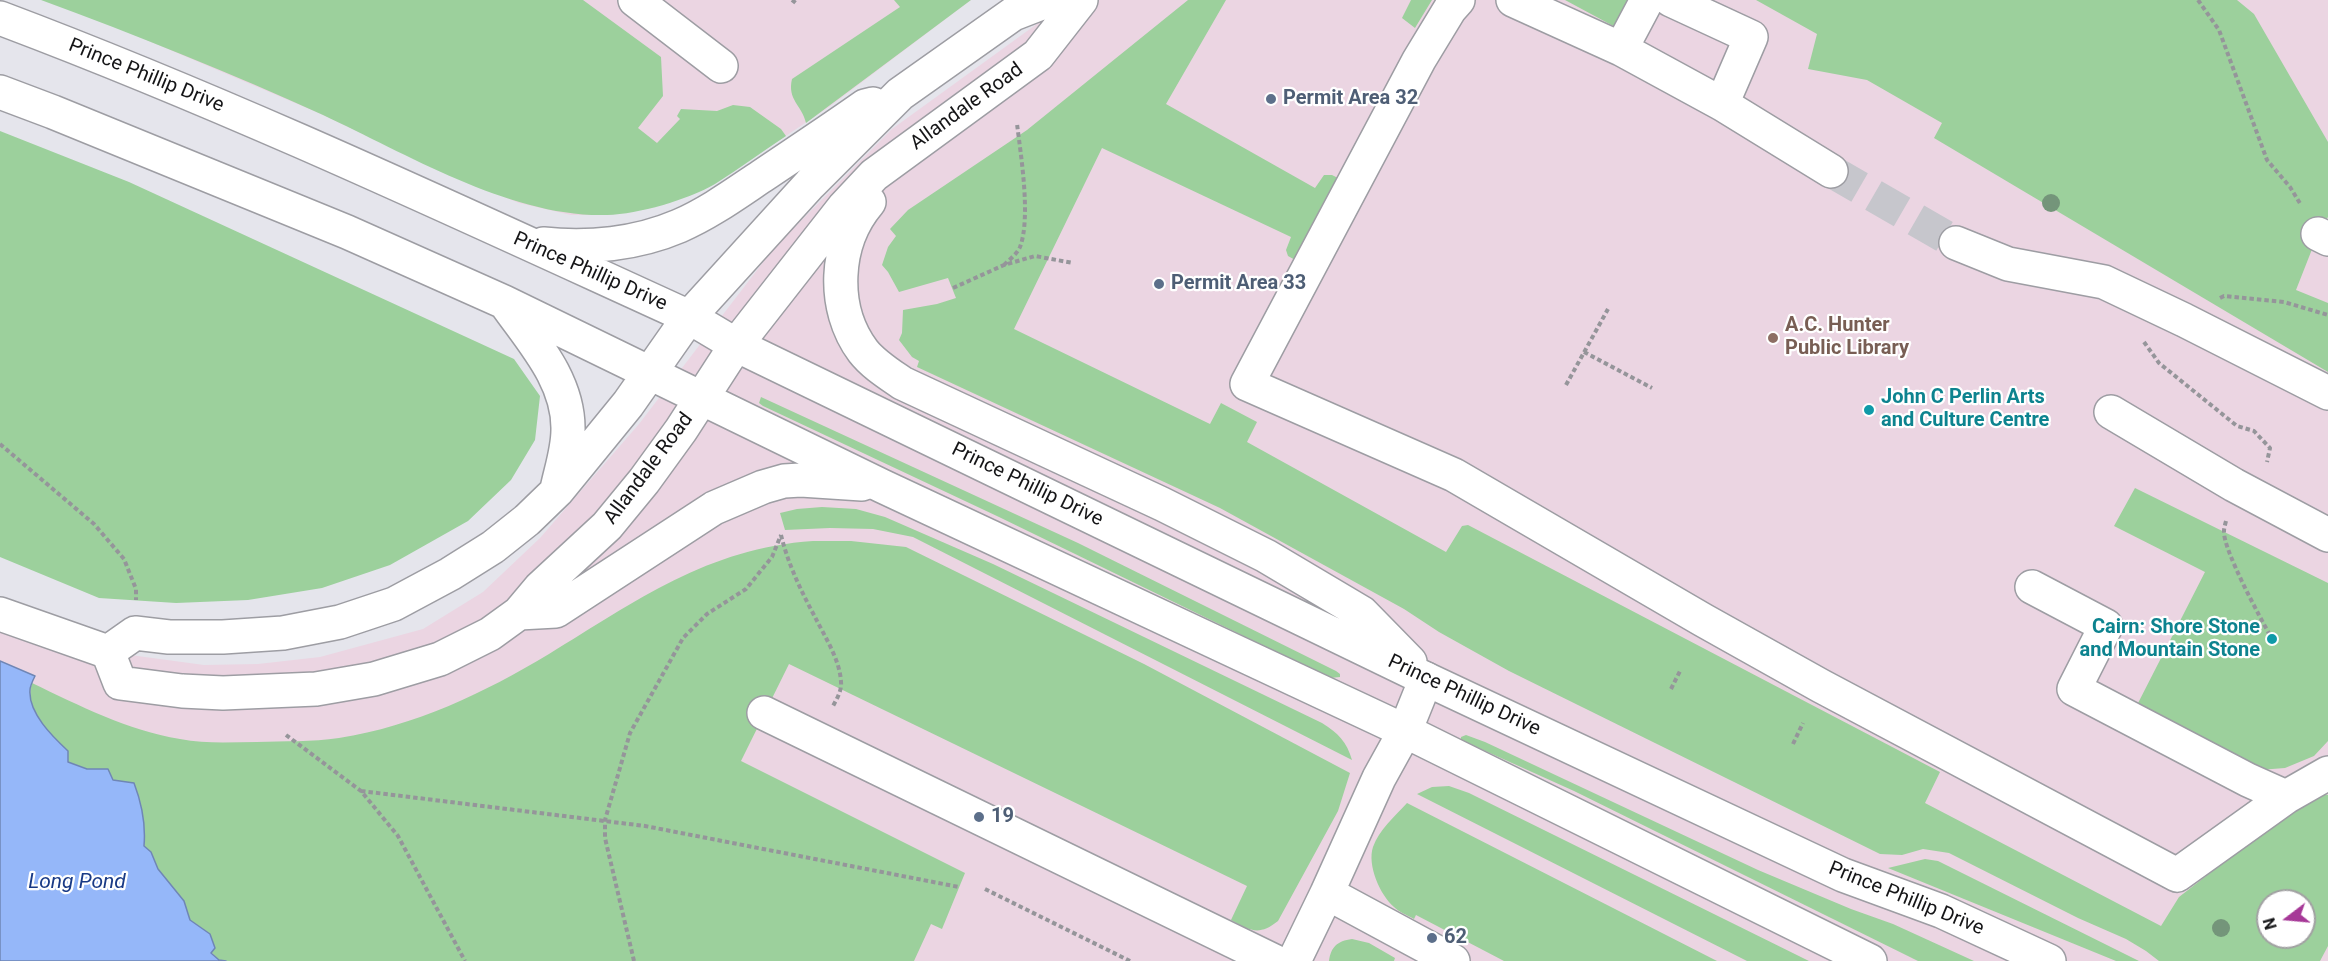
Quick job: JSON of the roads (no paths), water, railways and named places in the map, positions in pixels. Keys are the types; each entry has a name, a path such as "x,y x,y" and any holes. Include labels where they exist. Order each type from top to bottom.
{"main road":[{"path":"634,0 722,66"},
{"path":"9,618 108,652 135,633 180,637 283,633 340,622 394,604 450,574 493,547 527,520 557,491 628,404 689,317 810,184 900,94 1013,14 1049,0"},
{"name":"Allandale Road","path":"108,652 120,683 182,691 223,693 316,689 374,679 440,658 490,634 519,614 540,588 607,526 644,481 736,345 852,199 874,175 1038,55 1081,0"},
{"path":"1458,0 1450,9 1419,60 1247,384 1454,475 1821,686 2177,875 2286,797 2328,773"},
{"path":"1513,0 1621,49 1722,105 1831,171"},
{"path":"1621,49 1647,0"},
{"path":"1671,0 1751,37 1722,105"},
{"name":"Prince Phillip Drive","path":"0,18 95,54 264,124 689,317 736,345 1426,679 1843,875 1941,911 2049,961"},
{"path":"0,92 347,232 504,302 882,486 1405,731 1870,961"},
{"path":"522,242 570,247 598,245 635,239 676,227 707,213 865,106 900,94"},
{"path":"935,130 866,204 847,240 841,273 841,302 853,335 864,353 903,383 1162,504 1266,556 1362,613 1426,679 1405,731 1379,778 1294,961"},
{"path":"1956,243 2008,264 2104,282 2328,393"},
{"path":"504,302 548,364 566,404 568,431 557,491"},
{"path":"2111,412 2234,485 2328,535"},
{"path":"519,614 556,611 714,508 763,487 784,481 801,480 882,486"},
{"path":"2032,587 2106,626 2074,689 2248,780 2286,797"},
{"path":"764,713 1274,961"},
{"path":"1327,893 1453,961"}],"water":[{"name":"Long Pond","path":"0,661 35,676 30,690 33,707 43,724 68,751 68,762 87,769 108,769 113,780 134,783 143,814 144,846 151,852 158,869 184,901 190,920 210,934 215,948 211,953 219,960 226,961 0,961"}],"tunnel":[{"path":"1831,171 1956,243"}],"place":[{"name":"Permit Area 32","path":"1271,99"},
{"name":"Permit Area 33","path":"1159,284"},
{"name":"A.C. Hunter Public Library","path":"1773,338"},
{"name":"John C Perlin Arts and Culture Centre","path":"1869,410"},
{"name":"Cairn: Shore Stone and Mountain Stone","path":"2272,639"},
{"name":"19","path":"979,817"},
{"name":"62","path":"1432,938"}]}
